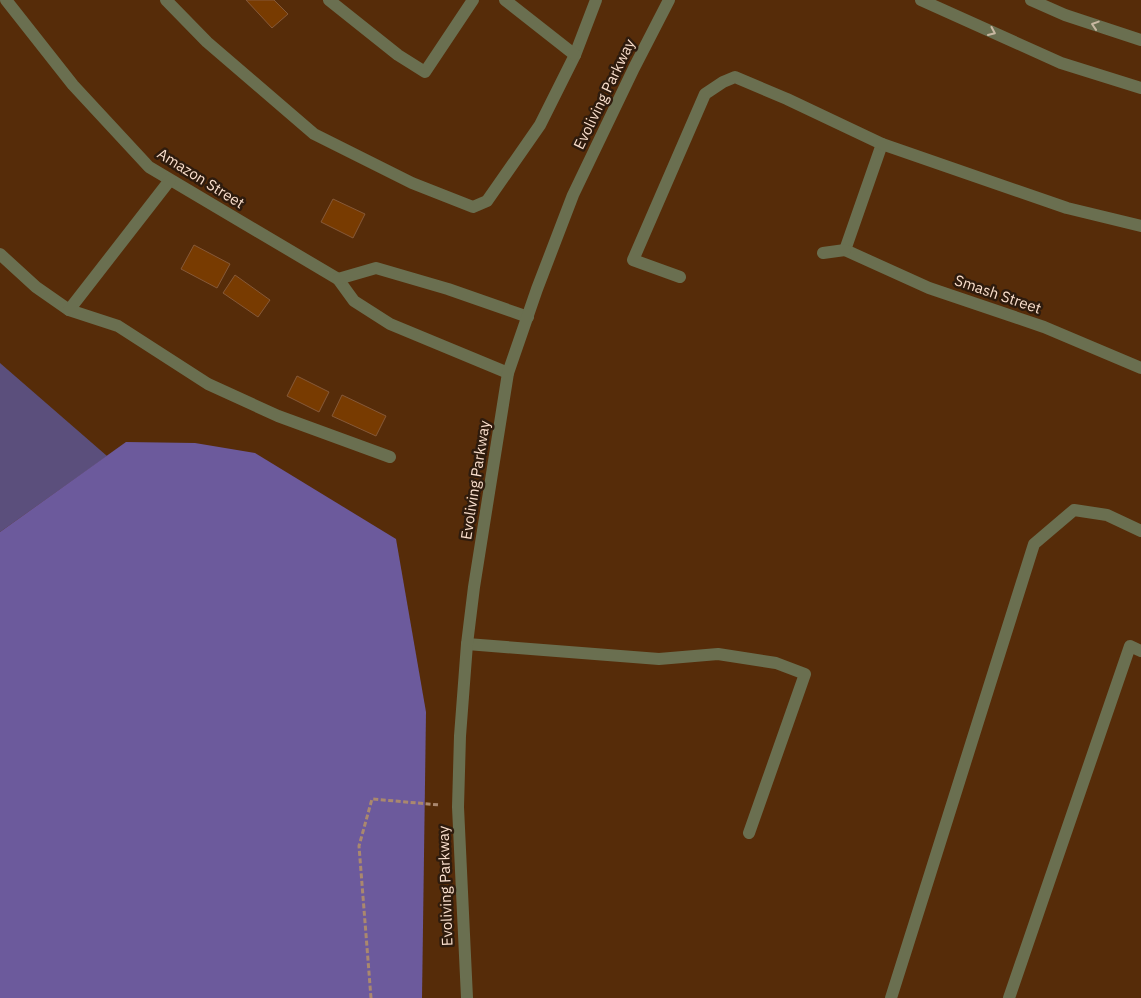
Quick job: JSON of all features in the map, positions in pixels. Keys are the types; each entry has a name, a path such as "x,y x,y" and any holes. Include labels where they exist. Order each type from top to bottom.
{"street":[{"name":"Amazon Street","path":"6,0 73,85 149,167 338,279 354,301 390,324 508,373"},
{"path":"166,0 207,42 314,134 412,183 473,207 487,200 540,124 575,55 596,0"},
{"path":"330,0 398,56 425,72 473,0"},
{"path":"506,0 575,55"},
{"name":"Evoliving Parkway","path":"467,998 458,807 460,736 467,644 474,587 508,373 573,195 669,0"},
{"path":"1031,0 1065,15 1141,40"},
{"path":"926,1 1061,63 1141,88"},
{"path":"680,277 633,260 705,94 734,77 787,99 882,144 1067,208 1141,226"},
{"path":"823,253 845,250 882,144"},
{"path":"69,310 170,180"},
{"name":"Smash Street","path":"845,250 930,288 1044,327 1141,368"},
{"path":"0,254 36,287 69,310 118,326 208,384 278,416 390,457"},
{"path":"338,279 376,268 448,289 528,317"},
{"path":"892,998 1034,544 1074,510 1107,515 1141,532"},
{"path":"467,644 659,659 718,654 776,663 805,674 748,833"},
{"path":"1009,998 1130,646 1141,651"}],"path":[{"path":"371,998 359,846 372,799 458,807"}],"shaded area":[{"path":"0,363 107,456 0,532"},
{"path":"126,442 195,443 255,453 396,539 426,712 422,998 0,998 0,532"}],"building":[{"path":"246,0 274,0 288,14 272,28"},
{"path":"333,199 365,214 353,238 321,222"},
{"path":"194,245 230,264 217,288 181,269"},
{"path":"235,275 270,300 258,317 223,293"},
{"path":"297,376 329,392 319,412 287,396"},
{"path":"342,395 386,416 376,436 332,416"}]}
